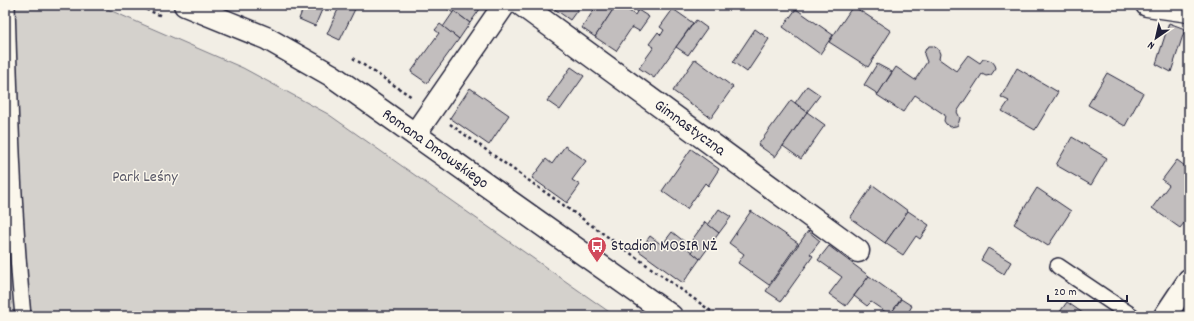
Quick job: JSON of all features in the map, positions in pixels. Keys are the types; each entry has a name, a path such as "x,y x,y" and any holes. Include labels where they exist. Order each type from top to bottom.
{"street":[{"name":"Romana Dmowskiego","path":"185,5 266,38 331,75 672,316"},
{"path":"415,134 504,5"},
{"name":"Gimnastyczna","path":"522,5 858,250"},
{"path":"1147,5 1189,11"},
{"path":"1166,316 1189,280"}],"lane":[{"path":"8,5 10,126 18,267 23,316"},
{"path":"1058,266 1132,316"}],"green space":[{"name":"Park Leśny","path":"5,5 98,5 243,68 328,114 615,316 5,316"}],"building":[{"path":"302,5 324,5 315,26 299,19 304,6"},
{"path":"340,5 352,5 356,7 340,40 327,34"},
{"path":"442,5 474,5 480,9 470,23 454,11 453,13"},
{"path":"549,5 581,5 570,20"},
{"path":"597,5 616,5 595,37 582,28"},
{"path":"616,5 620,5 635,15 638,10 649,17 639,31 632,27 616,51 595,37"},
{"path":"853,6 891,31 868,67 829,42"},
{"path":"673,9 693,23 654,78 639,68 654,47 649,44 658,32 661,35 664,30 660,27"},
{"path":"796,9 833,35 820,54 783,27"},
{"path":"454,11 470,23 459,39 443,27"},
{"path":"696,20 707,28 688,55 676,47"},
{"path":"1169,23 1185,29 1171,72 1156,64"},
{"path":"440,24 459,39 427,83 411,72 439,33 435,30"},
{"path":"755,29 769,39 747,72 733,62"},
{"path":"933,46 938,49 940,54 939,59 956,71 968,55 980,63 983,59 986,59 992,61 995,65 996,68 991,75 986,76 982,74 957,112 960,118 958,125 956,126 950,127 946,124 944,121 945,115 915,95 903,112 877,95 896,67 915,80 927,62 924,54 926,48"},
{"path":"695,59 733,87 711,118 673,91"},
{"path":"877,64 892,72 878,94 864,85"},
{"path":"571,67 584,76 560,110 547,101"},
{"path":"1017,68 1058,92 1035,130 1002,111 1009,101 1001,97"},
{"path":"1107,73 1143,93 1125,126 1088,105"},
{"path":"807,86 820,95 807,112 795,103"},
{"path":"470,88 509,115 489,145 450,118"},
{"path":"791,100 807,112 775,157 758,145"},
{"path":"807,112 825,125 801,159 783,146"},
{"path":"1072,137 1107,158 1091,185 1056,165"},
{"path":"565,146 586,161 572,180 580,185 567,203 532,178 546,159 552,164"},
{"path":"691,149 719,169 708,186 705,183 687,209 662,191"},
{"path":"1177,160 1189,169 1189,217 1180,228 1152,208 1169,185 1162,180"},
{"path":"873,185 908,211 885,243 850,218"},
{"path":"1037,188 1071,211 1048,246 1014,224"},
{"path":"719,209 731,217 719,233 708,225"},
{"path":"751,211 798,243 769,285 738,263 744,254 729,243"},
{"path":"908,211 929,225 920,239 916,236 903,255 885,243"},
{"path":"705,222 719,233 700,259 691,252 697,244 692,240"},
{"path":"808,231 820,241 810,254 813,256 781,301 766,291"},
{"path":"672,232 690,246 688,249 700,259 683,283 639,251 650,236 662,245"},
{"path":"829,246 869,276 846,306 829,294 842,277 818,260"},
{"path":"988,248 1011,262 1004,274 981,260"},
{"path":"869,276 901,299 890,315 871,302 867,306 854,296"},
{"path":"901,299 912,306 906,316 891,316 890,315"},
{"path":"1067,302 1087,316 1057,316"},
{"path":"924,312 931,316 921,316"}],"place":[{"name":"Stadion MOSIR NŻ","path":"597,263"}]}
